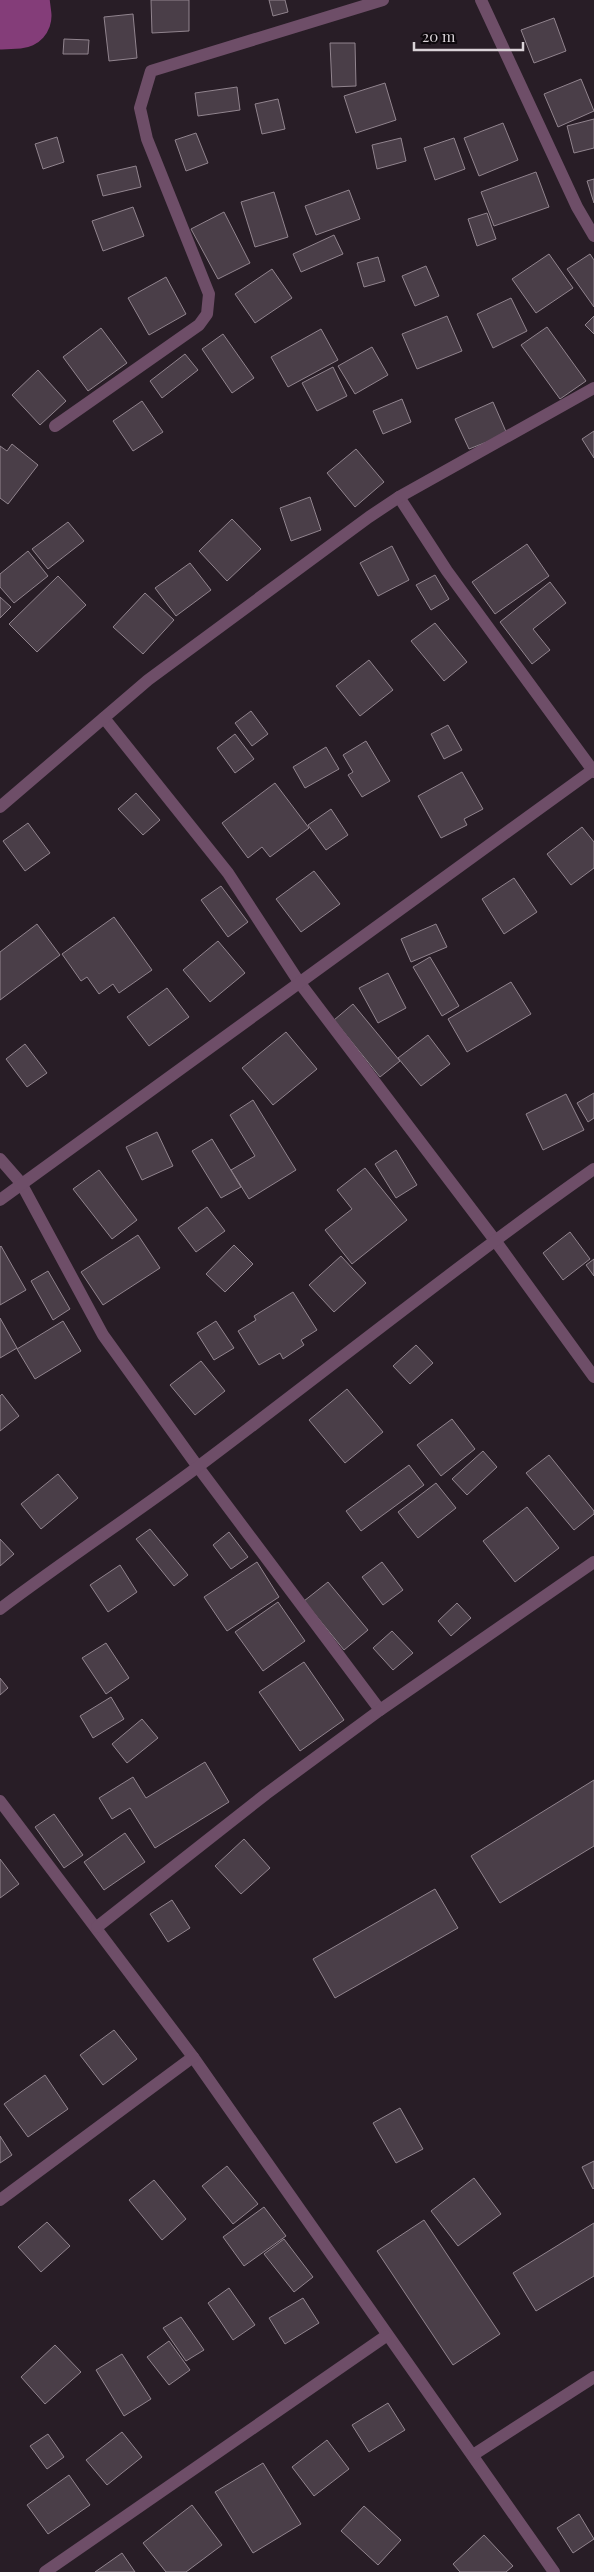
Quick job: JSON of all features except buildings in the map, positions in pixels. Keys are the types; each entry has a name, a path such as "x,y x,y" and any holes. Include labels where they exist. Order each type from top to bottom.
{"street":[{"path":"56,426 199,325 207,314 209,294 148,138 140,108 151,71 383,0"},
{"path":"481,0 578,207 594,236"},
{"path":"0,807 148,680 321,552 399,498 594,388"},
{"path":"0,1200 299,982 594,771 447,571 399,498"},
{"path":"104,718 228,873 299,982 494,1240 594,1377"},
{"path":"0,1159 21,1183 103,1335 198,1467 380,1710"},
{"path":"0,1610 54,1568 198,1467 494,1240 594,1169"},
{"path":"97,1927 266,1794 380,1710 594,1562"},
{"path":"0,1801 194,2057 386,2336 473,2455 554,2572"},
{"path":"0,2200 194,2057"},
{"path":"45,2572 386,2336"},
{"path":"473,2455 594,2377"}],"waterway":[{"path":"0,17 19,16 17,0"}]}
